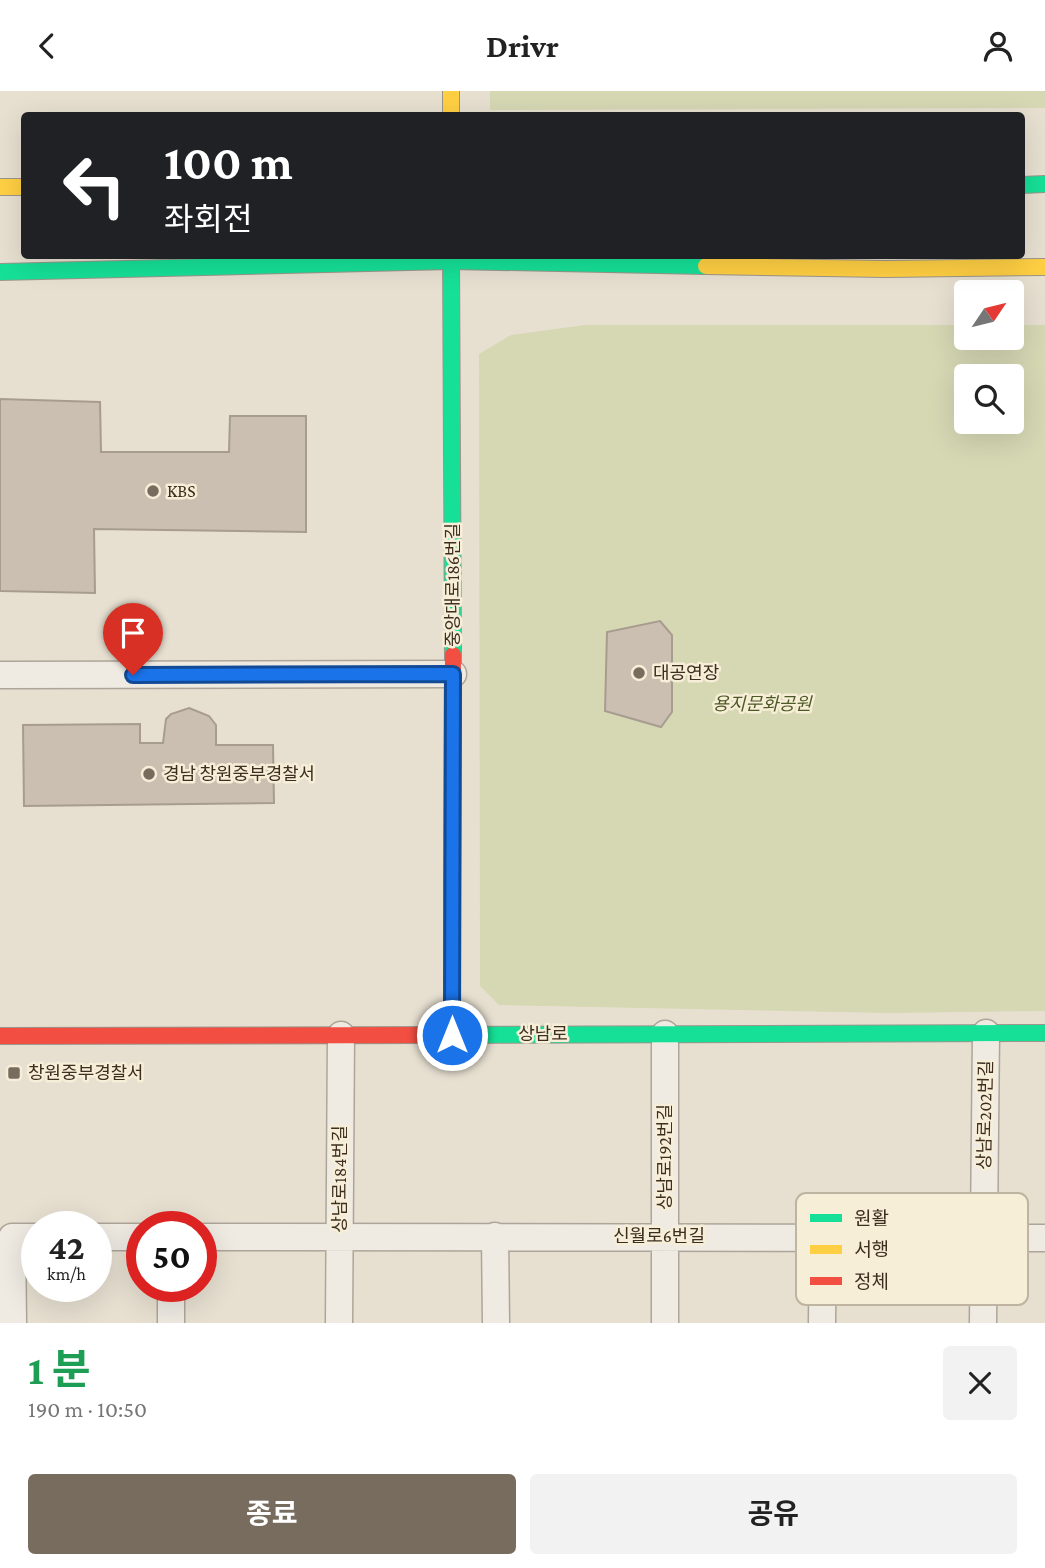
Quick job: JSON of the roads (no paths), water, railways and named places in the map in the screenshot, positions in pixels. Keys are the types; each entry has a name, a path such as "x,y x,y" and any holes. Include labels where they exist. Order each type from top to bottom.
{"main road":[{"path":"451,91 451,112"},
{"path":"1025,185 1045,184"},
{"path":"0,187 21,187"},
{"path":"0,271 416,259"},
{"name":"중앙대로186번길","path":"451,259 452,1035"},
{"path":"491,259 886,269 1045,267"},
{"name":"상남로","path":"0,1036 1045,1033"}],"street":[{"path":"0,675 453,674"},
{"name":"상남로202번길","path":"984,1193 986,1033"},
{"name":"상남로192번길","path":"665,1034 665,1323"},
{"name":"상남로184번길","path":"339,1323 341,1035"},
{"path":"495,1236 496,1323"},
{"name":"신월로6번길","path":"217,1237 796,1237"},
{"path":"13,1323 21,1266"},
{"path":"171,1302 171,1323"},
{"path":"822,1305 822,1323"},
{"name":"상남로202번길","path":"983,1305 983,1323"}],"place":[{"name":"KBS","path":"153,491"},
{"name":"대공연장","path":"639,673"},
{"name":"경남 창원중부경찰서","path":"149,774"},
{"name":"창원중부경찰서","path":"14,1073"}],"park label":[{"name":"용지문화공원","path":"762,704"}]}
